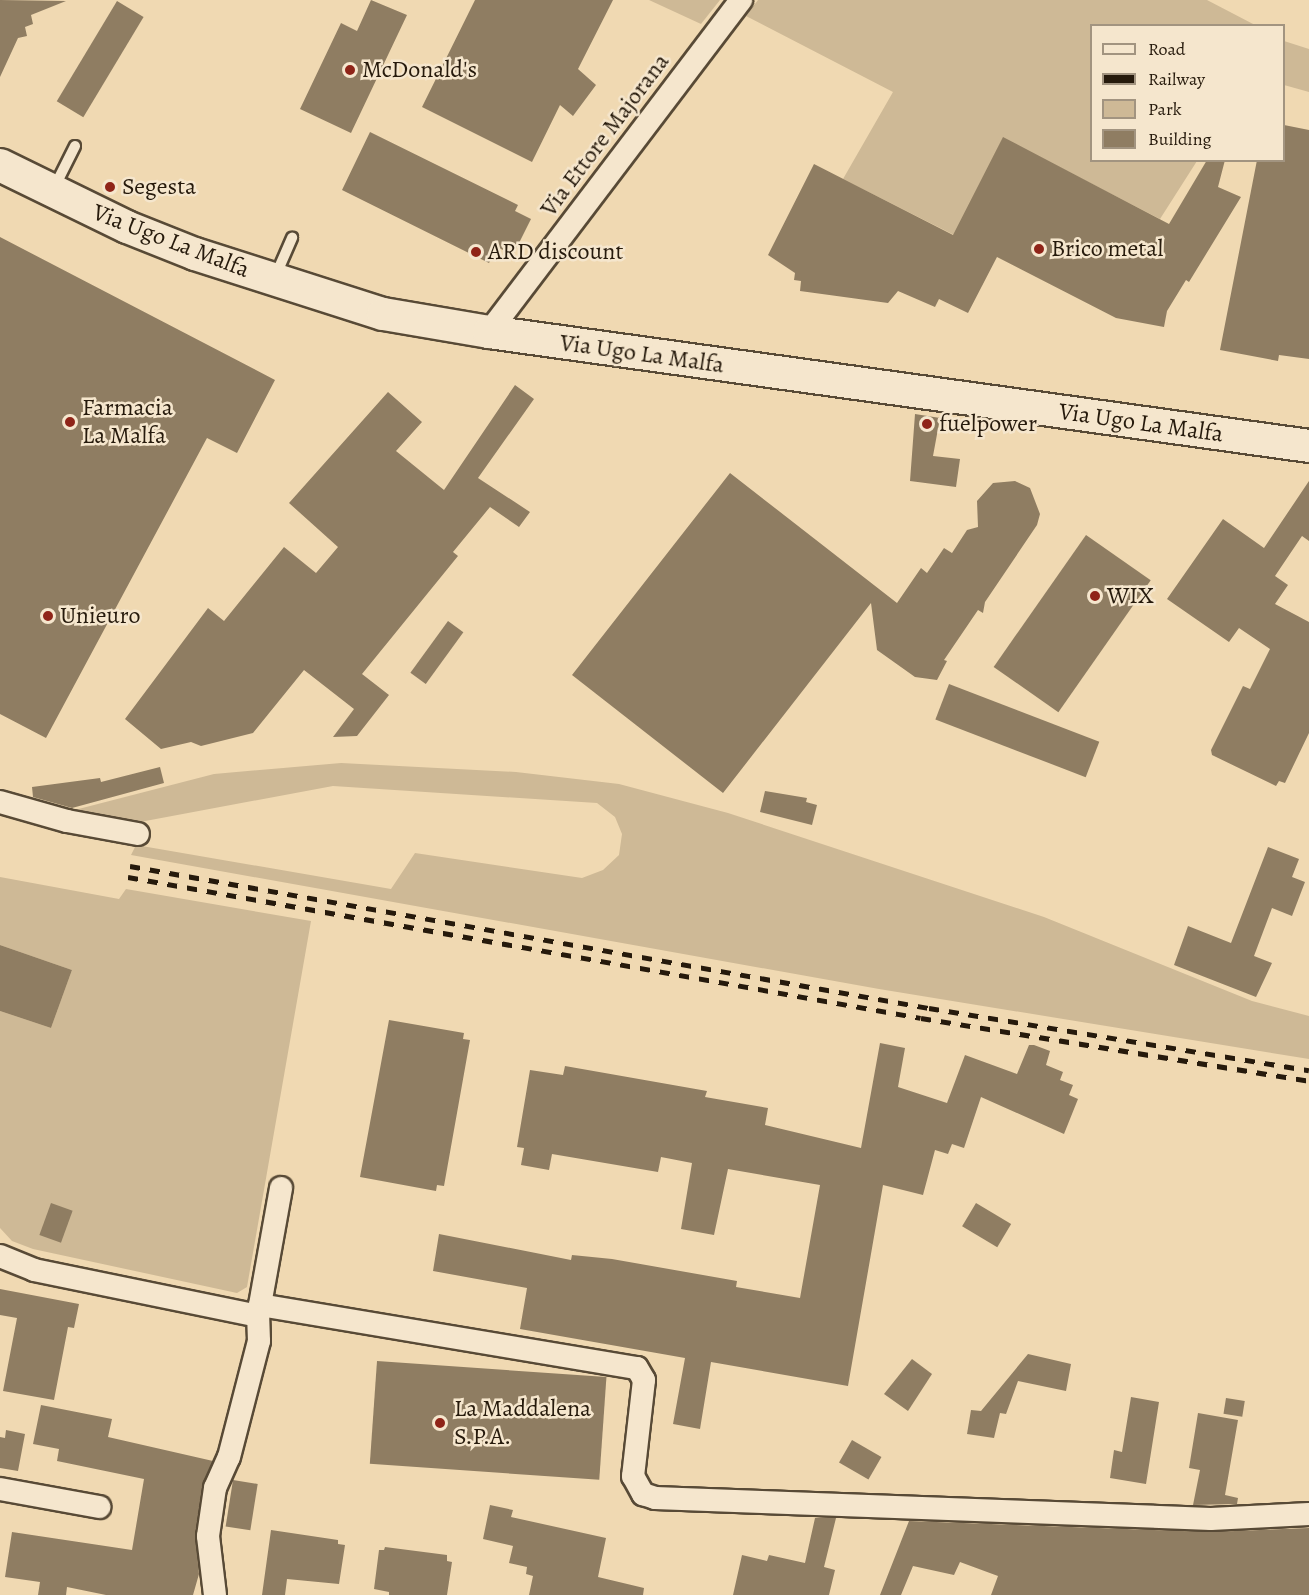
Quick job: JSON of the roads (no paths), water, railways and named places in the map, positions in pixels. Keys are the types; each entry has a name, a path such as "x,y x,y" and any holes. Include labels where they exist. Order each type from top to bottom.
{"street":[{"name":"Via Ettore Majorana","path":"489,332 741,0"},
{"name":"Via Ugo La Malfa","path":"0,165 127,227 273,280 383,314 489,332 1309,446"},
{"path":"0,802 67,821 138,834"},
{"path":"214,1595 208,1536 216,1488 229,1457 259,1341 259,1310 281,1188"},
{"path":"0,1256 34,1270 259,1310 637,1368 644,1380 633,1476 643,1494 655,1498 1211,1519 1309,1514"},
{"path":"0,1489 99,1507"}],"lane":[{"path":"52,192 75,146"},
{"path":"273,280 292,237"}],"railway":[{"path":"130,866 929,1008 1309,1070"},
{"path":"128,877 921,1018 1309,1081"}],"place":[{"name":"McDonald's","path":"350,70"},
{"name":"Segesta","path":"110,187"},
{"name":"Brico metal","path":"1039,249"},
{"name":"ARD discount","path":"476,252"},
{"name":"Farmacia La Malfa","path":"70,422"},
{"name":"fuelpower","path":"927,424"},
{"name":"WIX","path":"1095,596"},
{"name":"Unieuro","path":"48,616"},
{"name":"La Maddalena S.P.A.","path":"440,1423"}]}
